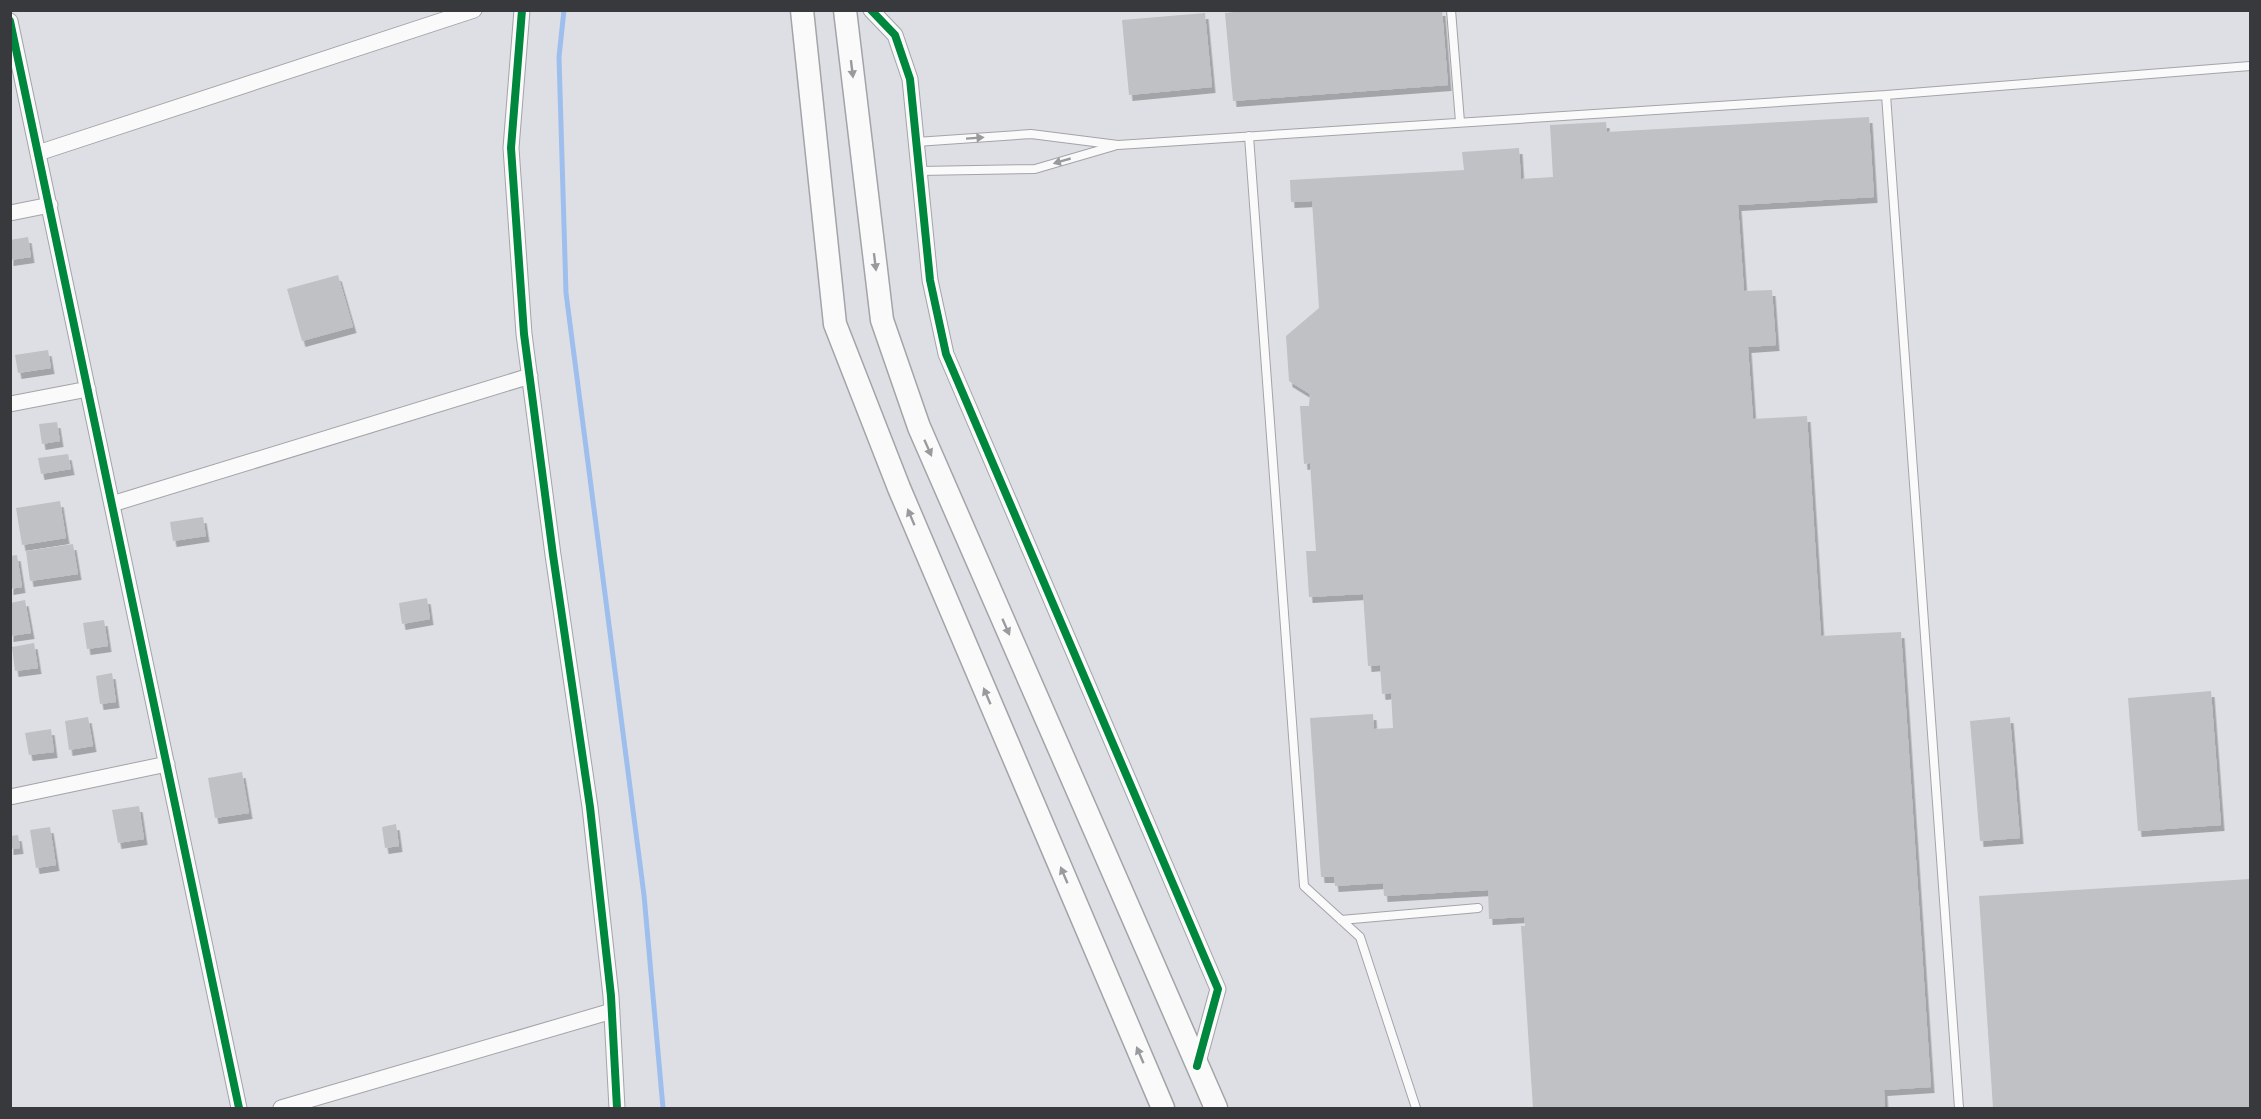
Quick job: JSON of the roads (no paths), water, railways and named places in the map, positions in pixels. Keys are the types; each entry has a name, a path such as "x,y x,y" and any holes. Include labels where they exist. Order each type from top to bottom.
{"main road":[{"path":"802,10 835,324 898,488 1163,1108"},
{"path":"845,10 882,320 919,427 1216,1108"}],"street":[{"path":"38,153 474,10"},
{"path":"522,10 511,148 530,376 553,555 590,807 612,1011 617,1108"},
{"path":"871,10 895,35 910,80 930,280 946,354 1218,989 1197,1066"},
{"path":"10,21 239,1108"},
{"path":"10,213 50,205"},
{"path":"112,504 530,376"},
{"path":"10,404 88,389"},
{"path":"10,797 167,764"},
{"path":"281,1108 612,1011"}],"lane":[{"path":"1451,10 1460,122"},
{"path":"916,141 1031,134 1118,145 1886,95 2250,66"},
{"path":"1886,95 1959,1108"},
{"path":"1249,136 1304,886 1360,937 1416,1108"},
{"path":"919,171 1035,169 1118,145"},
{"path":"1341,920 1478,908"}],"waterway":[{"path":"564,10 559,57 566,293 644,895 663,1108"}]}
